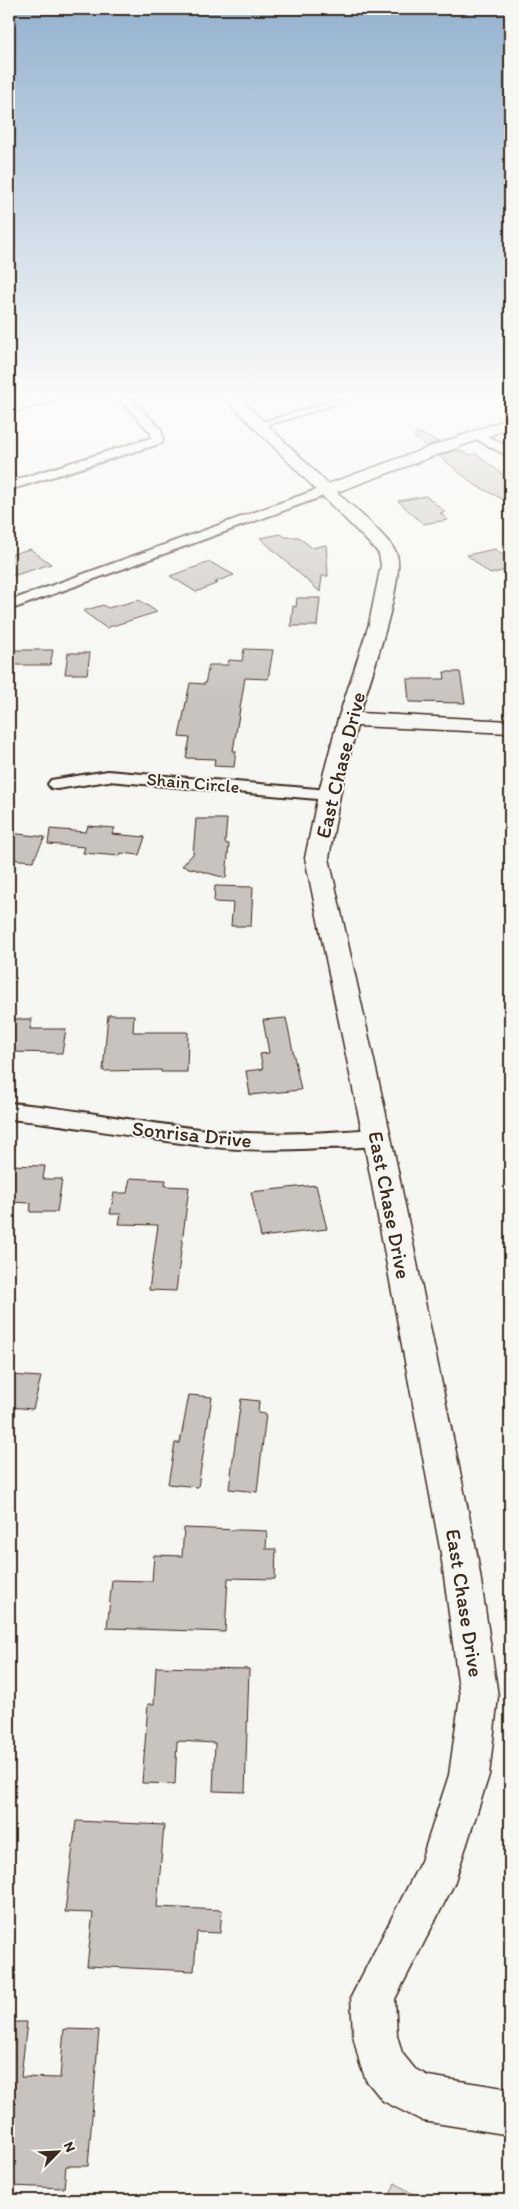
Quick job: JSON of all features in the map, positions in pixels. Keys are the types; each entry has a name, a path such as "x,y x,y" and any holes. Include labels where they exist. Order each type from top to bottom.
{"street":[{"path":"9,606 297,501"},
{"name":"East Chase Drive","path":"338,501 381,544 388,554 390,565 378,624 348,719 329,795 317,858 377,1137 459,1554 479,1696 469,1775 439,1869 374,1997 375,2035 382,2064 399,2085 422,2098 510,2112"},
{"path":"348,719 510,727"},
{"name":"Shain Circle","path":"57,784 108,776 329,795"},
{"name":"Sonrisa Drive","path":"9,1111 48,1113 214,1140 283,1142 377,1137"}],"shaded area":[{"path":"395,2183 423,2200 388,2200"}],"building":[{"path":"398,501 432,501 445,512 440,513 448,520 423,524"},
{"path":"281,534 285,537 299,537 312,548 326,545 328,576 322,576 320,592 260,538"},
{"path":"30,549 51,564 9,577 9,555"},
{"path":"495,549 510,560 510,569 490,574 467,555"},
{"path":"210,562 234,575 196,592 170,576"},
{"path":"297,598 320,598 317,626 291,626 293,606 296,607"},
{"path":"139,600 157,612 106,628 83,611 103,605 108,608"},
{"path":"244,649 273,650 268,679 245,678 233,751 236,751 234,767 214,766 215,759 186,758 190,738 179,737 190,683 205,684 209,665 228,665 229,660 242,661"},
{"path":"9,650 53,650 50,665 9,665"},
{"path":"68,653 90,653 87,674 65,674"},
{"path":"444,672 460,672 465,703 409,702 407,679 445,679"},
{"path":"196,819 227,819 225,843 229,844 226,878 182,866 193,854"},
{"path":"88,826 115,828 112,834 145,837 139,855 121,853 120,856 83,853 85,847 48,844 50,829 86,832"},
{"path":"9,833 45,837 33,861 9,859"},
{"path":"215,886 253,887 251,926 231,926 233,903 214,902"},
{"path":"108,1015 134,1015 133,1032 188,1032 187,1072 161,1072 161,1070 103,1071"},
{"path":"286,1018 301,1090 250,1095 246,1071 263,1069 260,1054 269,1053 263,1020"},
{"path":"9,1019 32,1019 30,1029 66,1029 62,1053 9,1052"},
{"path":"9,1165 45,1166 43,1179 62,1179 57,1212 30,1212 31,1203 9,1202"},
{"path":"130,1178 166,1180 165,1186 189,1187 176,1291 149,1290 158,1225 119,1224 121,1214 110,1214 114,1193 127,1193"},
{"path":"316,1185 327,1229 261,1237 251,1192"},
{"path":"9,1375 41,1377 33,1409 9,1407"},
{"path":"189,1395 212,1397 198,1487 168,1484 175,1443 180,1443"},
{"path":"241,1399 259,1401 258,1413 266,1414 257,1492 229,1489"},
{"path":"184,1528 267,1531 266,1549 276,1549 275,1579 228,1578 225,1632 107,1628 112,1580 152,1581 154,1555 182,1556"},
{"path":"156,1667 249,1669 245,1792 213,1791 215,1743 177,1741 175,1784 142,1783 148,1704 154,1704"},
{"path":"76,1821 164,1825 157,1907 222,1910 220,1933 197,1932 194,1971 87,1966 93,1913 65,1912"},
{"path":"9,2022 27,2022 21,2077 60,2078 64,2029 99,2030 88,2166 66,2166 64,2188 9,2186"}]}
